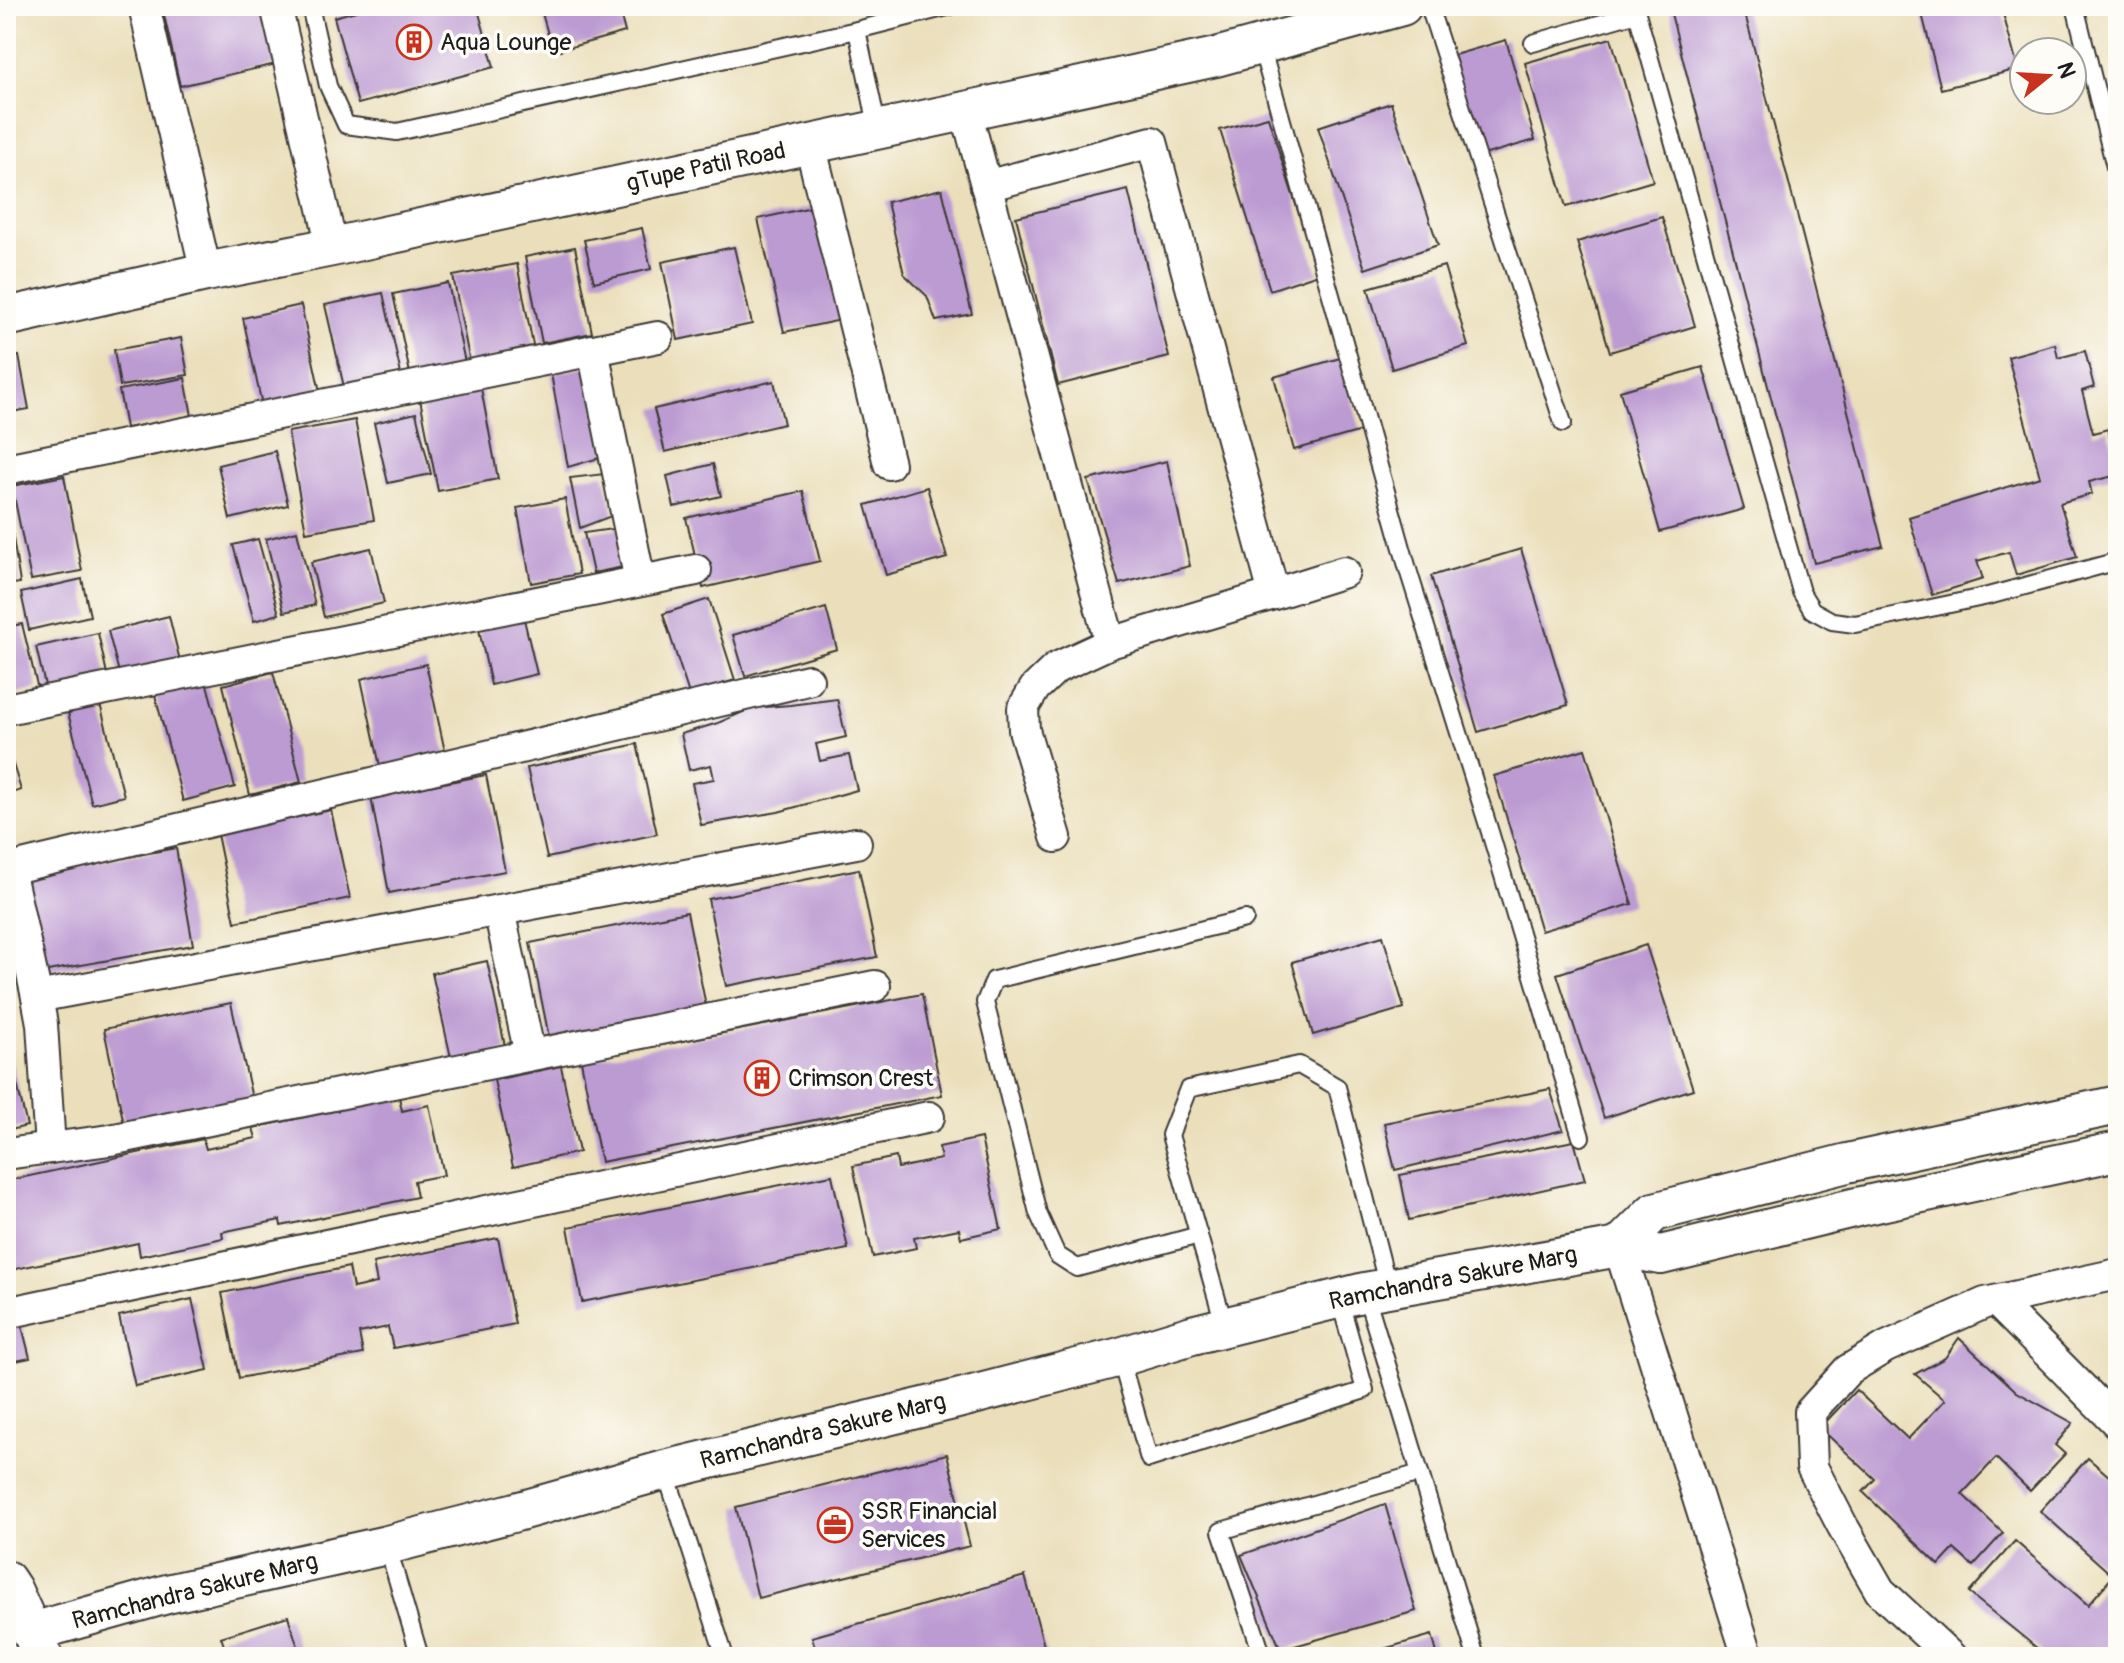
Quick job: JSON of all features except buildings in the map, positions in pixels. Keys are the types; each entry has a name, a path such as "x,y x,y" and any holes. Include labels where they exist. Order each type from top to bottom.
{"street":[{"path":"144,6 204,259"},
{"path":"276,6 332,247"},
{"name":"gTupe Patil Road","path":"6,317 204,259 332,247 1261,46 1402,6"},
{"path":"966,111 1110,643"},
{"path":"986,186 1152,142 1274,594"},
{"path":"810,144 889,464"},
{"path":"6,469 658,337"},
{"path":"593,350 640,581"},
{"path":"6,709 696,570"},
{"path":"1056,837 1024,730 1023,708 1035,688 1056,668 1110,643 1344,572"},
{"path":"50,1148 42,1024 9,869 808,680"},
{"path":"37,997 856,843"},
{"path":"499,910 530,1055"},
{"path":"6,1154 110,1140 875,986"},
{"path":"1748,1657 1619,1247 1654,1212 1847,1163 2118,1105"},
{"path":"6,1313 929,1117"},
{"name":"Ramchandra Sakure Marg","path":"37,1644 167,1594 387,1545 665,1470 957,1399 1364,1292 1619,1247 1661,1255 1857,1207 2118,1151"},
{"path":"1847,1163 1857,1207"},
{"path":"1951,1657 1880,1591 1842,1525 1812,1467 1810,1412 1848,1370 1886,1347 1985,1303 2118,1274"},
{"path":"1996,1301 2118,1424"},
{"path":"6,1580 37,1644"}],"lane":[{"path":"310,6 328,86 346,125 397,132 857,30 951,6"},
{"path":"1429,6 1563,423"},
{"path":"2075,6 2118,179"},
{"path":"1533,43 1636,9 1801,592 1812,610 1832,621 1855,624 1988,596 2118,561"},
{"path":"857,30 878,130"},
{"path":"1261,46 1409,573 1581,1137"},
{"path":"1199,1235 1077,1268 1057,1255 1038,1213 985,1002 994,980 1245,919"},
{"path":"1120,1357 1149,1459 1365,1390 1364,1292 1337,1087 1299,1065 1188,1089 1170,1135 1225,1327"},
{"path":"1364,1292 1476,1657"},
{"path":"665,1470 725,1657"},
{"path":"1263,1657 1221,1531 1420,1473"},
{"path":"387,1545 420,1657"}],"place":[{"name":"Aqua Lounge","path":"414,42"},
{"name":"Crimson Crest","path":"762,1078"},
{"name":"SSR Financial Services","path":"835,1525"}]}
